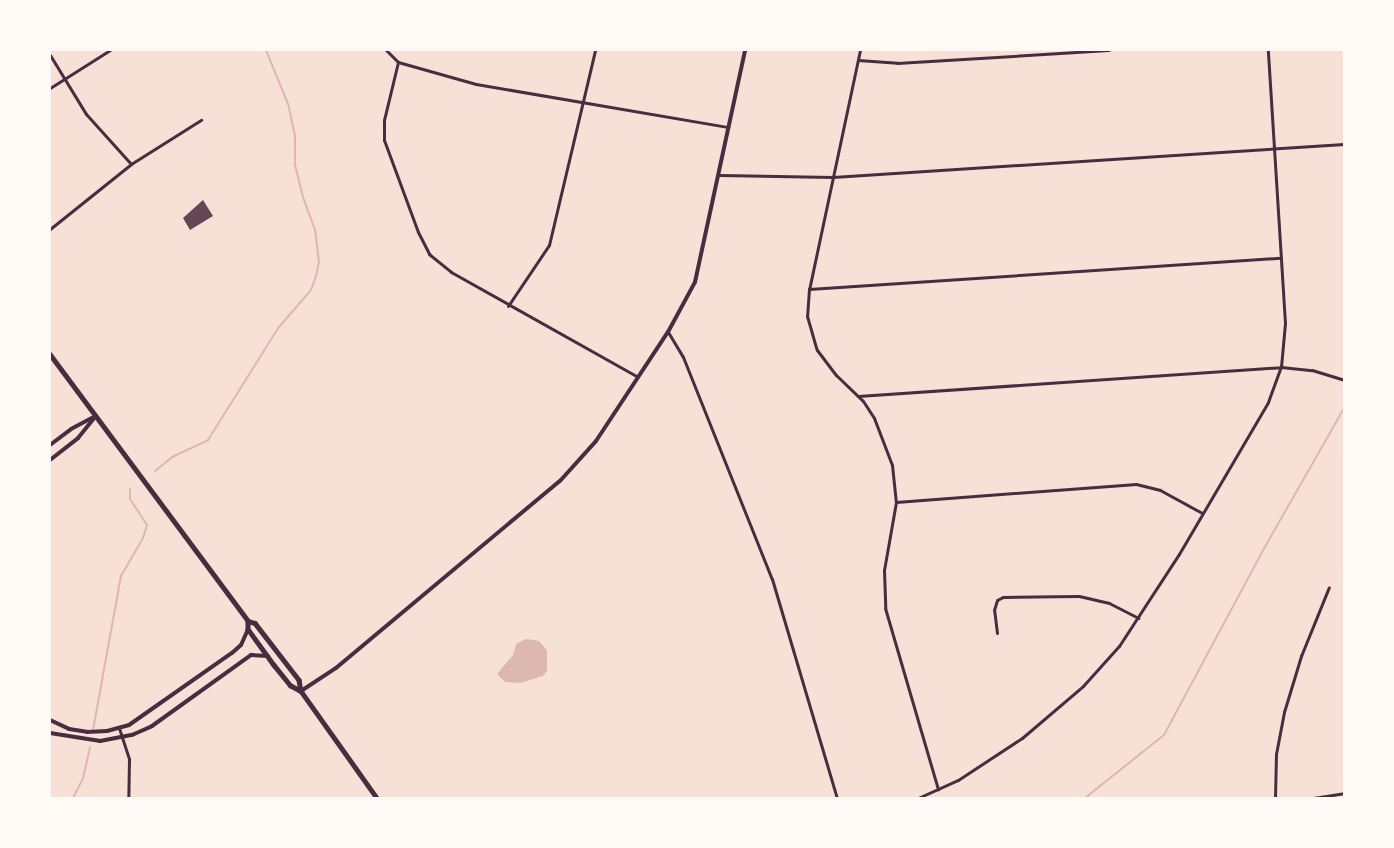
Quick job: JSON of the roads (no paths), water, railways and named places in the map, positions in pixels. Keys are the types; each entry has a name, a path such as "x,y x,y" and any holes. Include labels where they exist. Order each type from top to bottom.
{"main road":[{"path":"301,691 336,668 565,477 596,441 669,332 695,282 745,50"},
{"path":"50,354 248,621 248,629 242,645 146,716 119,728 99,732 78,731 50,720"},
{"path":"50,445 71,429 96,416"},
{"path":"50,460 78,438 96,416"},
{"path":"248,621 255,623 299,680 301,691"},
{"path":"248,629 290,684 301,691 377,798"},
{"path":"50,733 100,741 123,738 152,726 251,655 268,656"}],"street":[{"path":"50,88 110,50"},
{"path":"386,50 398,62 476,84 728,127"},
{"path":"508,306 549,245 595,50"},
{"path":"860,50 809,290 808,326 817,350 836,375 858,396 883,436 892,465 896,502 884,570 885,608 938,790"},
{"path":"858,60 897,63 1109,50"},
{"path":"918,798 938,790 1003,752 1059,708 1119,646 1255,427 1272,392 1281,367 1285,323 1268,50"},
{"path":"50,55 96,127 131,164"},
{"path":"398,62 383,131 388,154 418,232 429,254 438,263 508,306 638,377"},
{"path":"50,229 131,164 201,120"},
{"path":"719,175 833,177 1344,144"},
{"path":"809,290 1281,258"},
{"path":"669,332 683,357 772,579 837,798"},
{"path":"858,396 1281,367 1312,370 1344,380"},
{"path":"896,502 1136,484 1160,490 1202,513"},
{"path":"1275,798 1276,754 1284,712 1301,656 1329,587"},
{"path":"997,633 994,609 997,600 1003,597 1079,596 1109,603 1138,618"},
{"path":"119,728 130,768 128,798"},
{"path":"1313,798 1344,793"}],"waterway":[{"path":"155,471 172,457 208,440 279,327 311,290 316,276 319,262 315,230 295,165 295,136 288,104 266,50"},
{"path":"1085,798 1164,735 1262,552 1344,408"},
{"path":"93,730 121,576 143,538 147,525 130,499 130,489"},
{"path":"73,798 83,778 90,747"}]}
